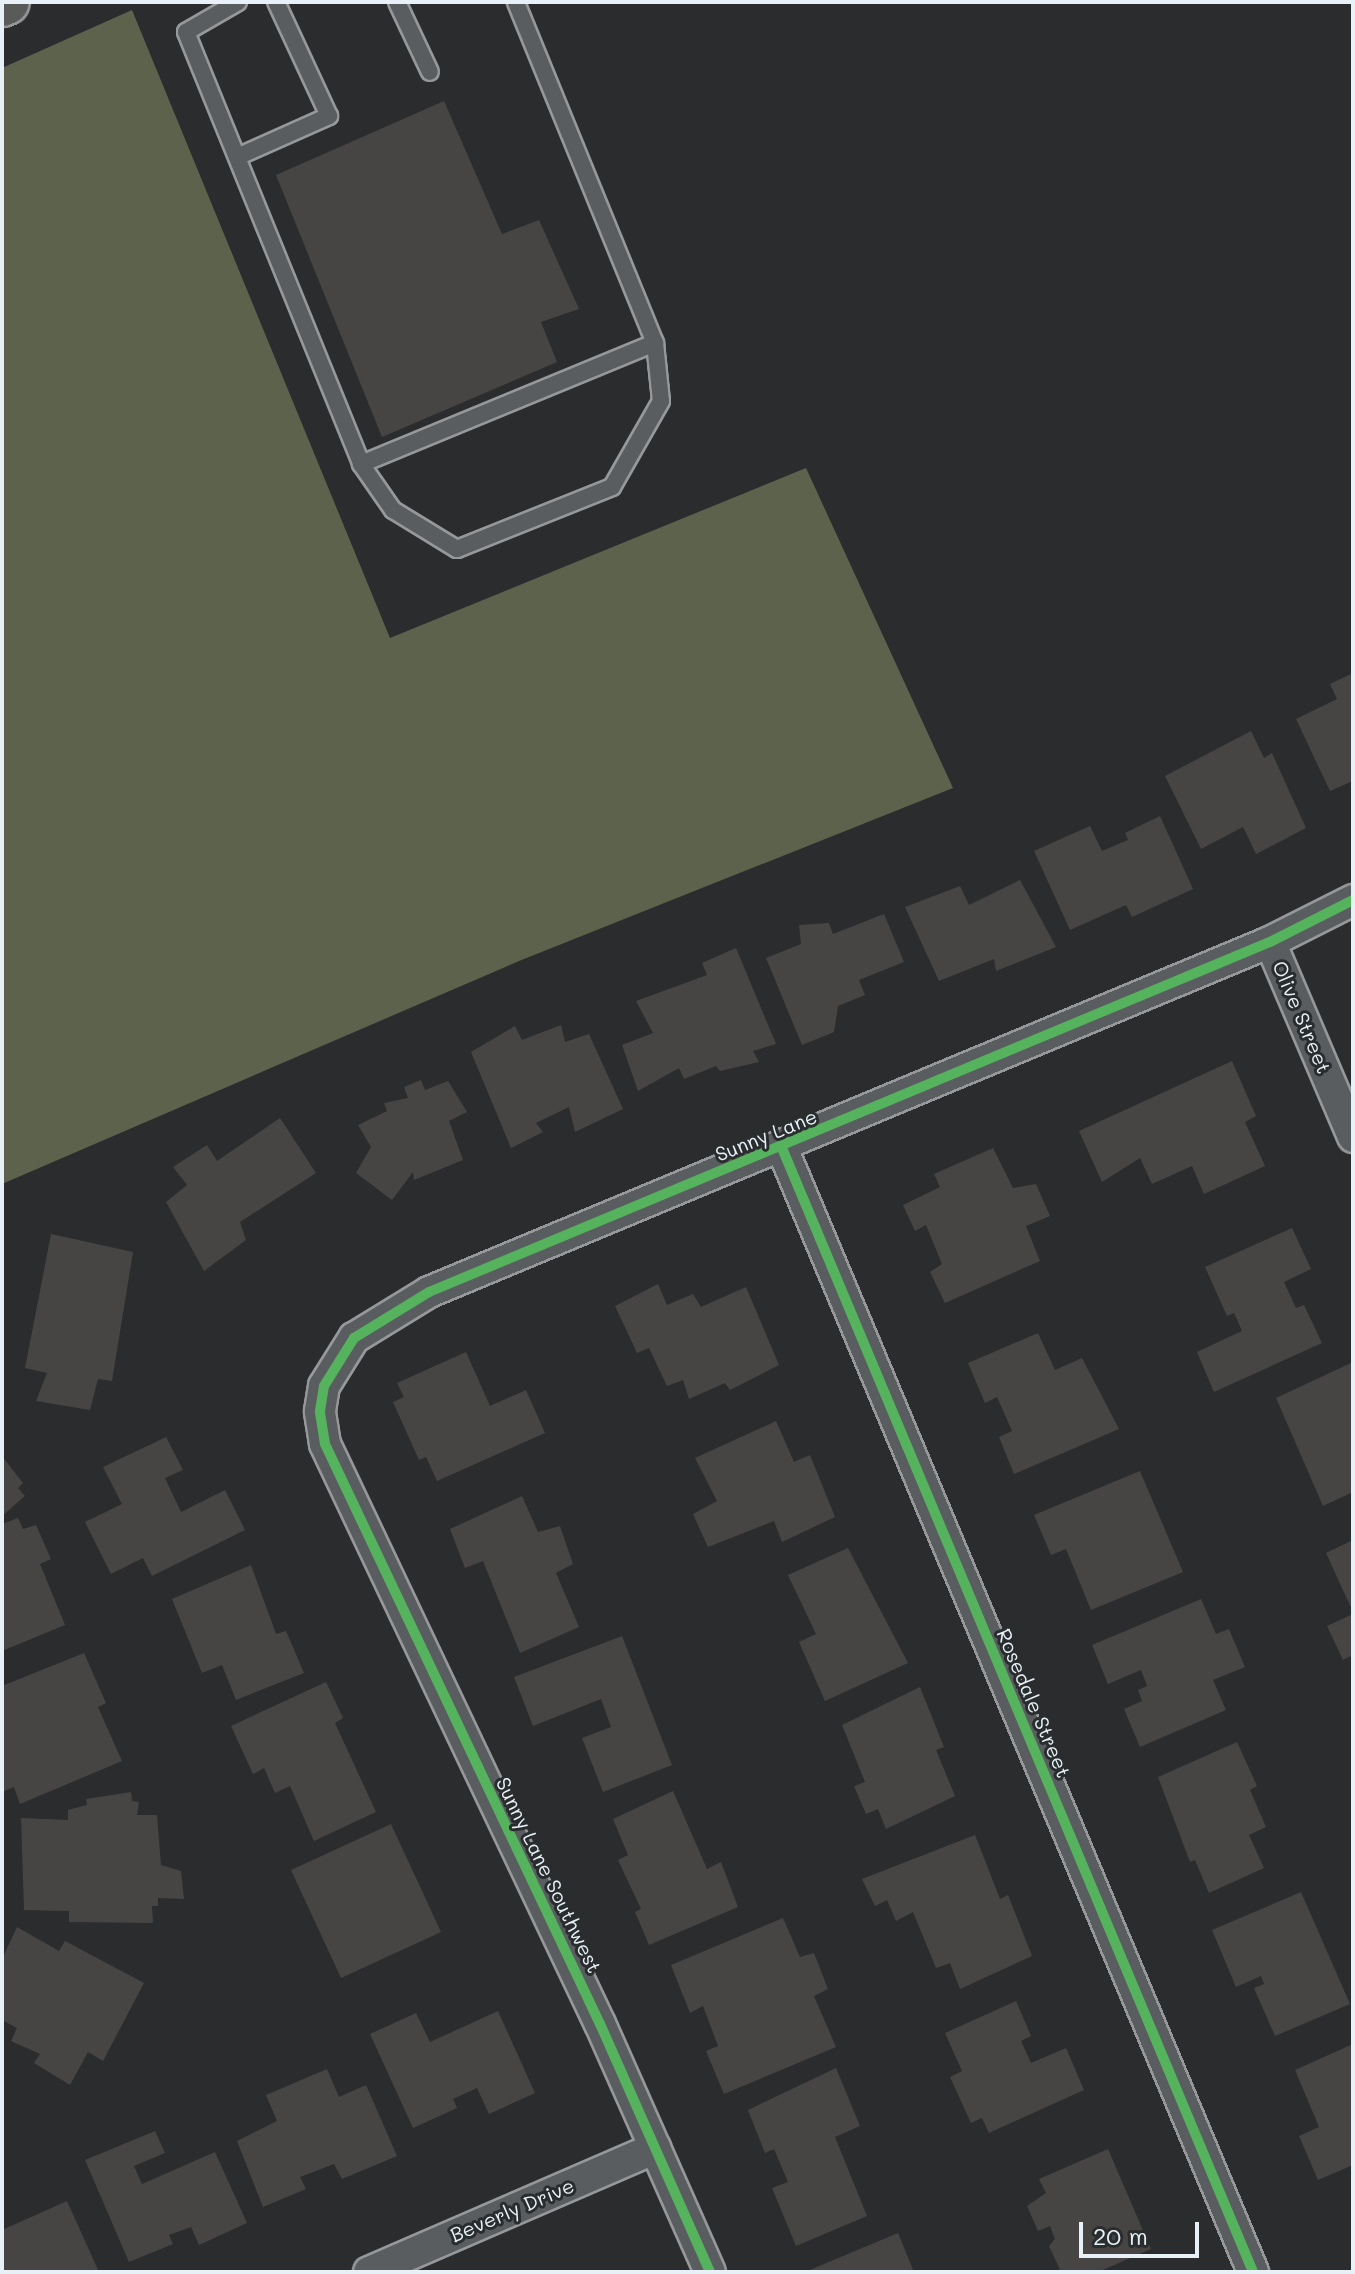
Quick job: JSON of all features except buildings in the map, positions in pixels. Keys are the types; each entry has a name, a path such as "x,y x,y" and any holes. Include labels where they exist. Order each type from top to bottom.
{"street":[{"name":"Sunny Lane","path":"348,1497 325,1444 320,1411 324,1386 354,1338 429,1292 782,1148 1270,942 1353,900"},
{"name":"Olive Street","path":"1270,942 1353,1137"},
{"name":"Rosedale Street","path":"782,1148 1253,2272"},
{"name":"Sunny Lane Southwest","path":"348,1497 655,2148 710,2272"},
{"name":"Beverly Drive","path":"369,2272 655,2148"}],"lane":[{"path":"237,157 329,116 276,2"},
{"path":"397,2 430,72"},
{"path":"233,3 186,32 361,464 393,510 457,549 612,487 661,401 655,343 516,2"},
{"path":"361,464 655,343"}],"green space":[{"path":"132,10 390,638 806,468 953,788 519,961 2,1184 2,68"}],"cycle path":[{"path":"710,2272 600,2024 325,1444 320,1411 324,1386 354,1338 429,1292 1270,942 1353,900"},
{"path":"782,1148 1253,2272"}]}
